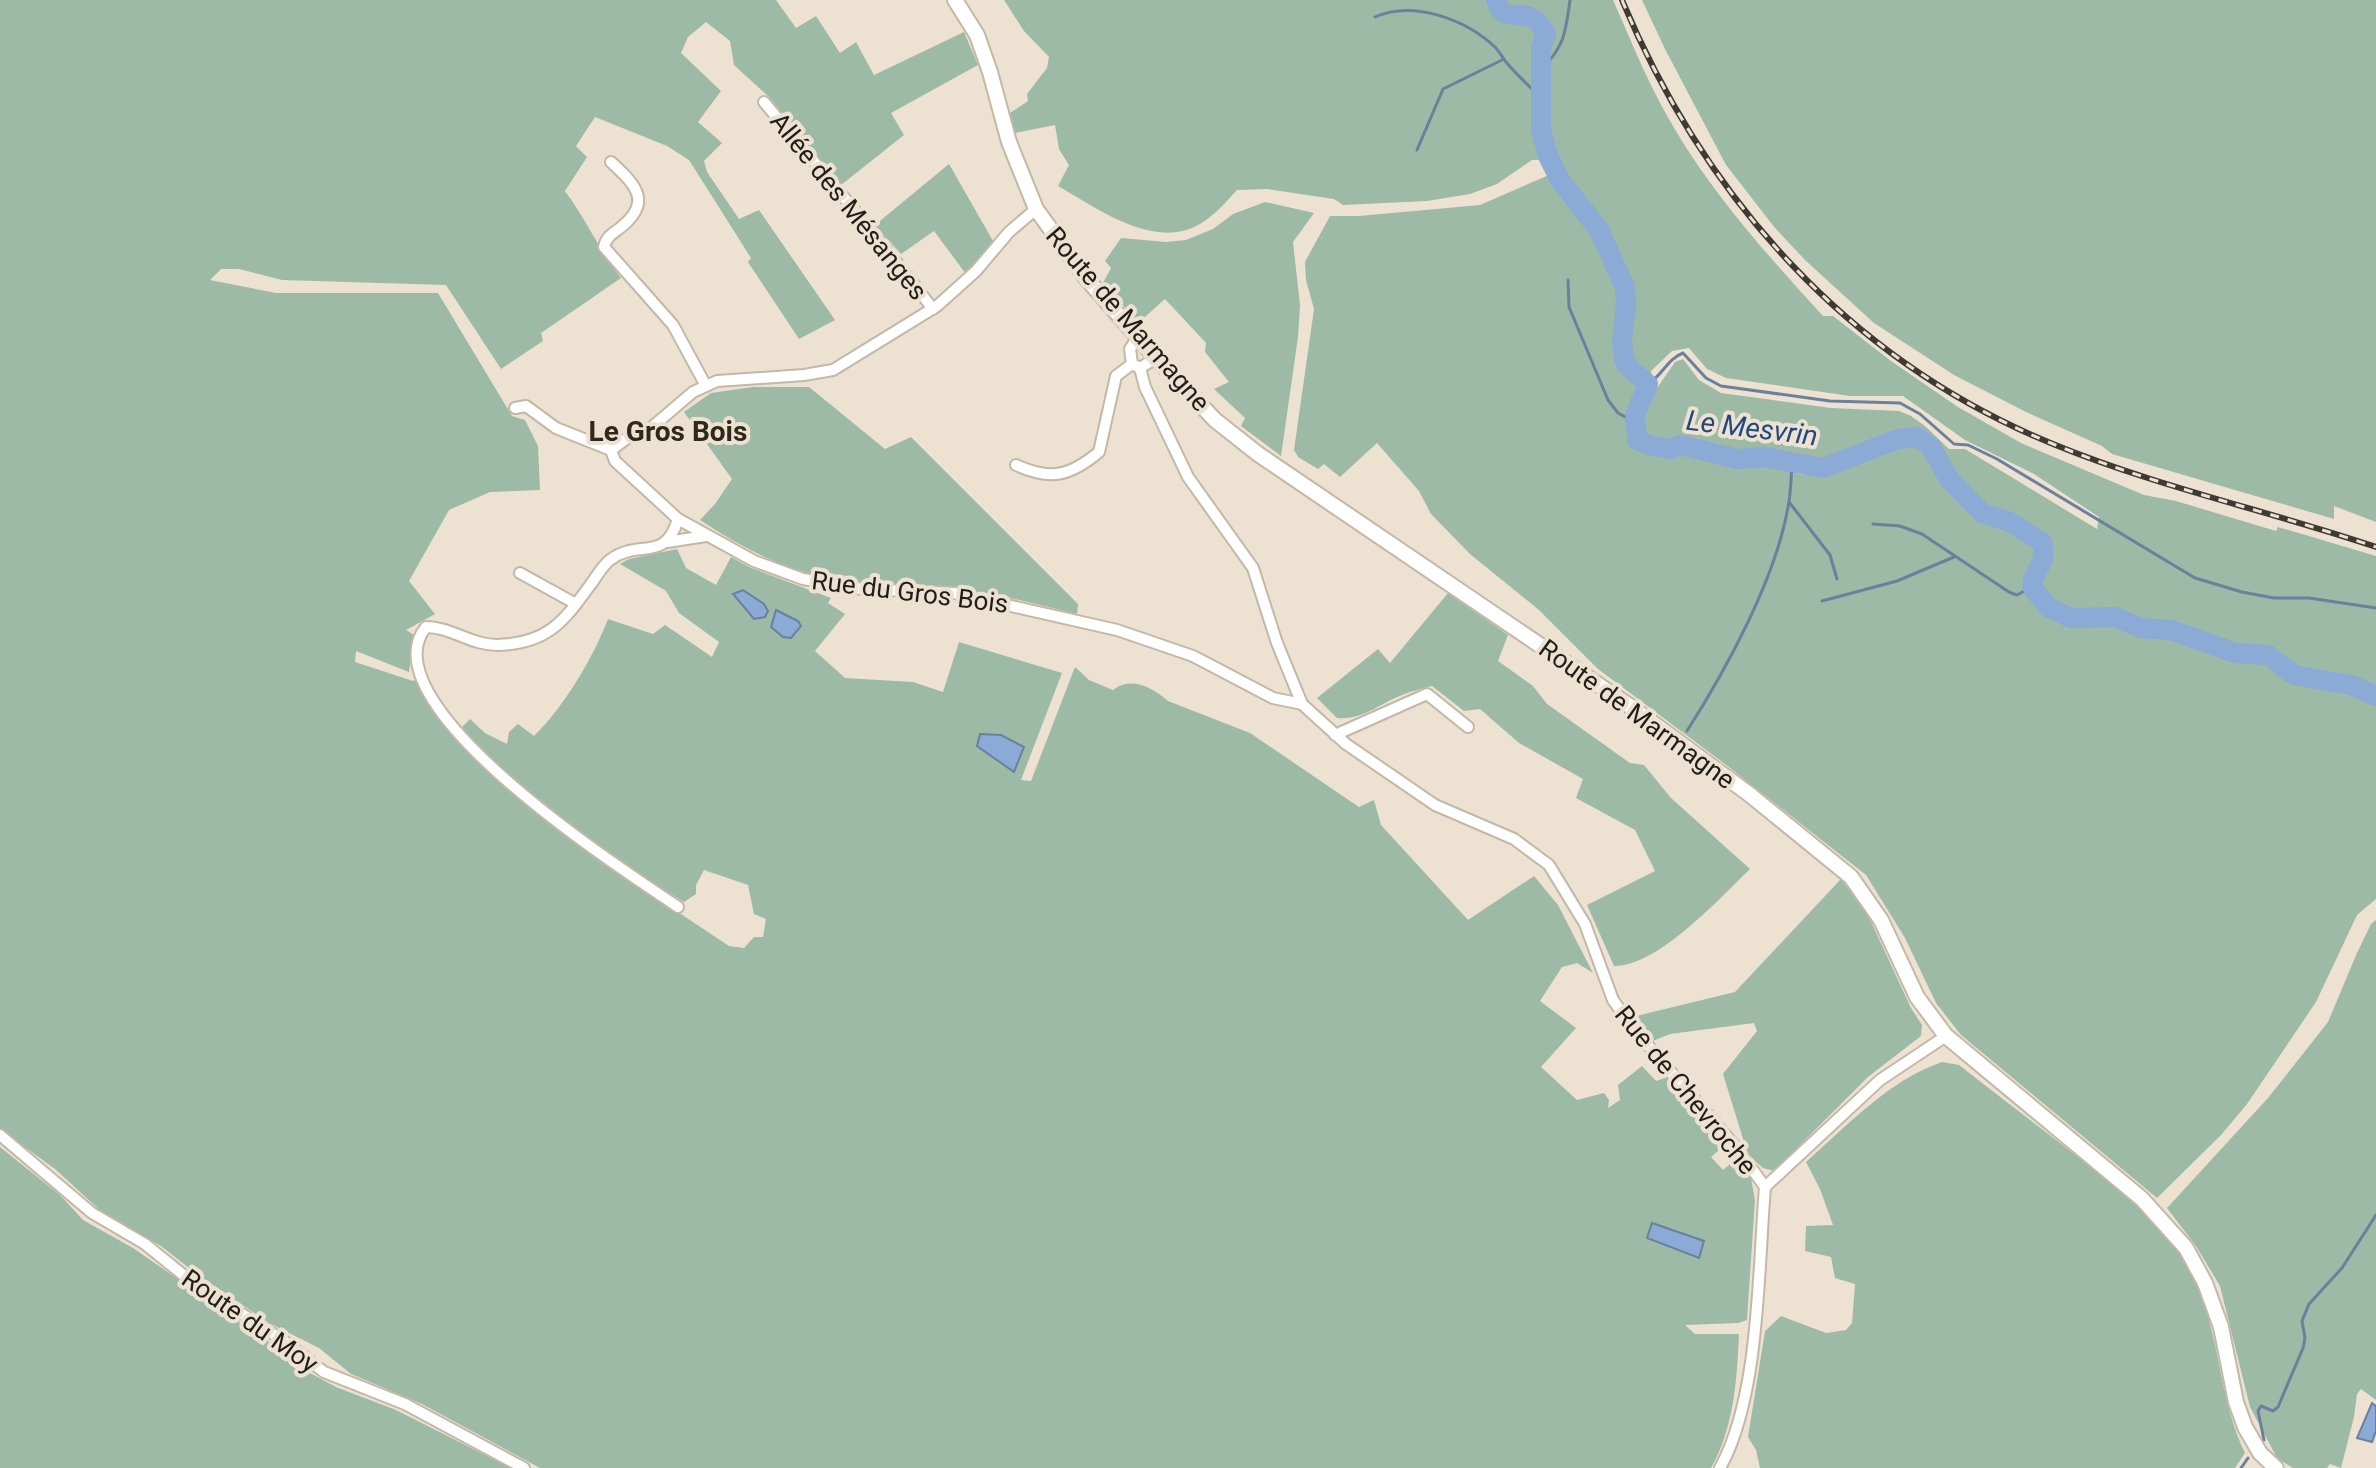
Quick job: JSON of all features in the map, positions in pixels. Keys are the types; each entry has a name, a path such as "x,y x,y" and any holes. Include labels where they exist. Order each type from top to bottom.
{"main road":[{"name":"Route de Marmagne","path":"955,0 977,35 1009,142 1036,209 1086,278 1156,358 1215,420 1258,454 1631,707 1749,794 1851,877 1881,920 1917,997 1946,1036 2142,1199 2186,1248 2205,1283 2221,1327 2236,1402 2245,1427 2260,1453 2276,1468"}],"street":[{"name":"Allée des Mésanges","path":"764,102 933,309"},
{"path":"611,162 636,187 639,199 633,216 605,240 604,247 673,325 706,386"},
{"path":"515,408 526,406 556,428 611,450 652,427 693,392 717,381 833,370 933,309 976,271 1009,232 1036,209"},
{"path":"1136,366 1130,349 1138,337"},
{"path":"1016,465 1033,473 1053,475 1069,472 1099,452 1116,376 1156,358"},
{"name":"Rue de Chevroche","path":"1136,366 1188,477 1253,568 1277,643 1302,704 1335,735 1435,805 1514,839 1549,865 1585,924 1606,987 1621,1013 1736,1147 1765,1187"},
{"name":"Rue du Gros Bois","path":"611,450 615,461 678,519 754,561 803,579 862,589 954,593 1117,630 1193,656 1273,698 1302,704"},
{"path":"678,519 674,535 663,545 622,553 608,561 561,623 549,632 496,645 479,642 441,627 426,627 419,635 418,672 432,702 514,789 598,853 678,907"},
{"path":"667,542 708,536"},
{"path":"520,573 576,604"},
{"path":"1335,735 1427,694 1468,727"},
{"path":"1720,1468 1738,1424 1752,1349 1765,1187 1880,1080 1946,1036"},
{"name":"Route du Moy","path":"0,1135 92,1213 145,1244 192,1282 284,1341 324,1372 405,1404 524,1468"}],"green space":[{"path":"0,0 776,0 796,28 816,16 840,53 856,42 874,75 964,32 978,65 891,113 904,135 841,185 769,97 734,65 730,41 706,22 688,37 681,53 721,91 698,122 722,143 704,161 707,172 739,219 759,210 835,320 799,339 748,262 751,258 689,160 667,146 595,117 576,146 587,157 565,191 621,278 541,333 543,341 501,369 446,285 282,280 239,269 221,269 210,280 276,293 438,293 512,416 525,420 538,446 540,490 490,492 449,510 409,581 435,614 406,630 414,635 409,672 356,651 355,662 413,681 416,679 428,704 511,792 595,857 729,946 744,948 754,937 763,937 766,919 754,914 748,885 704,870 696,885 696,894 684,902 624,864 538,801 462,727 470,719 485,733 507,744 509,732 518,724 534,736 577,681 608,619 653,634 665,625 712,657 719,642 679,613 666,591 620,564 629,559 677,549 686,568 716,585 731,557 749,567 831,598 828,603 845,614 815,651 845,678 913,682 943,692 959,642 1062,673 1021,780 1031,781 1075,667 1089,680 1113,690 1127,684 1141,685 1168,701 1250,733 1359,807 1374,800 1381,825 1468,920 1534,876 1558,905 1593,973 1577,963 1562,967 1540,1001 1576,1028 1541,1067 1577,1100 1604,1093 1609,1100 1608,1108 1620,1100 1618,1085 1642,1066 1656,1081 1668,1077 1725,1145 1711,1157 1723,1170 1736,1159 1751,1178 1755,1200 1747,1320 1685,1325 1695,1334 1739,1334 1729,1420 1711,1468 540,1468 422,1404 351,1374 319,1348 269,1323 161,1246 104,1214 55,1169 0,1129"},
{"path":"1004,0 1613,0 1656,95 1691,155 1754,238 1823,316 1833,316 1958,407 2021,443 2144,495 2176,501 2276,531 2278,527 2376,556 2376,899 2357,915 2316,1002 2247,1104 2221,1135 2157,1198 1961,1035 1936,1003 1905,938 1866,875 1598,669 1539,610 1470,554 1431,514 1419,491 1377,443 1340,477 1324,464 1318,469 1298,457 1294,450 1314,309 1306,280 1305,262 1330,216 1480,205 1549,175 1558,159 1532,160 1497,184 1470,194 1427,201 1343,205 1334,199 1267,189 1237,190 1200,224 1182,231 1164,233 1145,230 1108,215 1058,186 1069,165 1059,149 1055,125 1015,133 1010,113 1028,101 1027,94 1047,68 1049,57 1024,31","holes":["1689,348 1707,369 1726,378 1850,396 1903,396 1965,440 2034,474 2099,517 2097,529 1965,449 1949,449 1925,426 1899,411 1831,408 1721,393 1699,380 1683,359 1675,362 1655,391 1651,371 1672,351","1800,459 1818,460 1811,475 1798,474"]},
{"path":"1642,0 2376,0 2376,522 2334,506 2334,519 2112,454 2102,446 1954,375 1874,323 1775,228 1726,165"},
{"path":"949,164 993,241 966,274 934,231 901,254 875,225"},
{"path":"1265,202 1314,213 1293,242 1300,305 1281,456 1241,426 1245,418 1214,389 1229,382 1205,352 1206,343 1165,299 1138,323 1103,283 1111,268 1105,261 1121,238 1166,242 1186,240 1213,229 1233,214"},
{"path":"753,387 809,387 885,449 911,437 1078,604 1077,614 956,588 854,582 821,576 767,558 700,520 732,479 684,412 711,393"},
{"path":"1448,593 1508,635 1498,661 1533,686 1547,704 1630,763 1644,765 1671,798 1750,869 1668,944 1631,963 1614,966 1587,905 1655,871 1635,830 1576,798 1583,779 1519,743 1480,709 1464,711 1432,686 1347,718 1337,718 1317,698 1378,649 1390,663"},
{"path":"1841,879 1867,913 1922,1025 1921,1036 1868,1077 1774,1171 1763,1168 1748,1155 1723,1074 1757,1031 1754,1023 1670,1034 1653,1041 1632,1017 1735,992"},
{"path":"2376,920 2376,1400 2361,1389 2357,1394 2341,1468 2330,1464 2327,1468 2293,1468 2277,1458 2250,1407 2220,1286 2196,1246 2167,1208 2268,1098 2328,1022 2357,953"},
{"path":"1942,1062 1959,1065 2105,1178 2144,1212 2177,1249 2201,1294 2231,1414 2245,1453 2235,1468 1760,1468 1756,1450 1748,1437 1765,1331 1781,1316 1826,1333 1846,1330 1852,1323 1855,1284 1835,1278 1831,1257 1805,1251 1806,1226 1833,1225 1806,1162 1887,1092"},
{"path":"0,1147 60,1195 83,1220 133,1248 310,1373 336,1387 396,1410 511,1468 0,1468"}],"water":[{"path":"743,590 764,604 768,611 765,617 754,619 733,594"},
{"path":"776,610 798,621 801,626 791,638 783,637 771,627"},
{"path":"980,734 1001,735 1024,747 1014,772 977,746"},
{"path":"1652,1223 1704,1241 1699,1258 1647,1238"},
{"path":"2372,1403 2376,1406 2376,1431 2372,1442 2357,1438"}],"waterway":[{"name":"Le Mesvrin","path":"1496,0 1504,13 1530,17 1546,34 1541,48 1541,129 1548,156 1560,180 1599,230 1625,287 1624,359 1628,367 1648,384 1636,415 1637,440 1670,449 1680,445 1737,459 1764,457 1823,468 1898,439 1917,437 1931,447 1949,479 1982,513 2008,521 2042,542 2042,562 2032,587 2048,607 2071,618 2115,617 2141,628 2171,630 2235,653 2268,655 2294,675 2351,685 2376,696"},
{"path":"1541,71 1563,38 1570,0"},
{"path":"1375,17 1390,12 1422,12 1469,28 1495,47 1541,98"},
{"path":"1417,150 1443,89 1502,60"},
{"path":"1568,280 1569,307 1608,400 1618,413 1635,422"},
{"path":"1648,384 1683,353 1706,378 1721,386 1830,401 1900,403 1920,414 1954,444 1968,445 1997,459 2195,578 2274,598 2309,598 2376,608"},
{"path":"1687,731 1748,623 1773,563 1789,502 1792,464"},
{"path":"1789,502 1830,555 1837,579"},
{"path":"1873,524 1900,526 1922,534 2009,592 2017,595 2032,587"},
{"path":"1822,601 1897,581 1954,557"},
{"path":"2264,1440 2258,1411 2261,1406 2273,1411 2278,1407 2303,1348 2302,1321 2309,1304 2342,1268 2376,1215"},
{"path":"2241,1468 2248,1458"}],"railway":[{"path":"1622,0 1656,73 1696,142 1742,206 1793,266 1850,320 1912,368 1980,409 2053,444 2173,486 2376,547"}],"district":[{"name":"Le Gros Bois","path":"668,431"}]}
